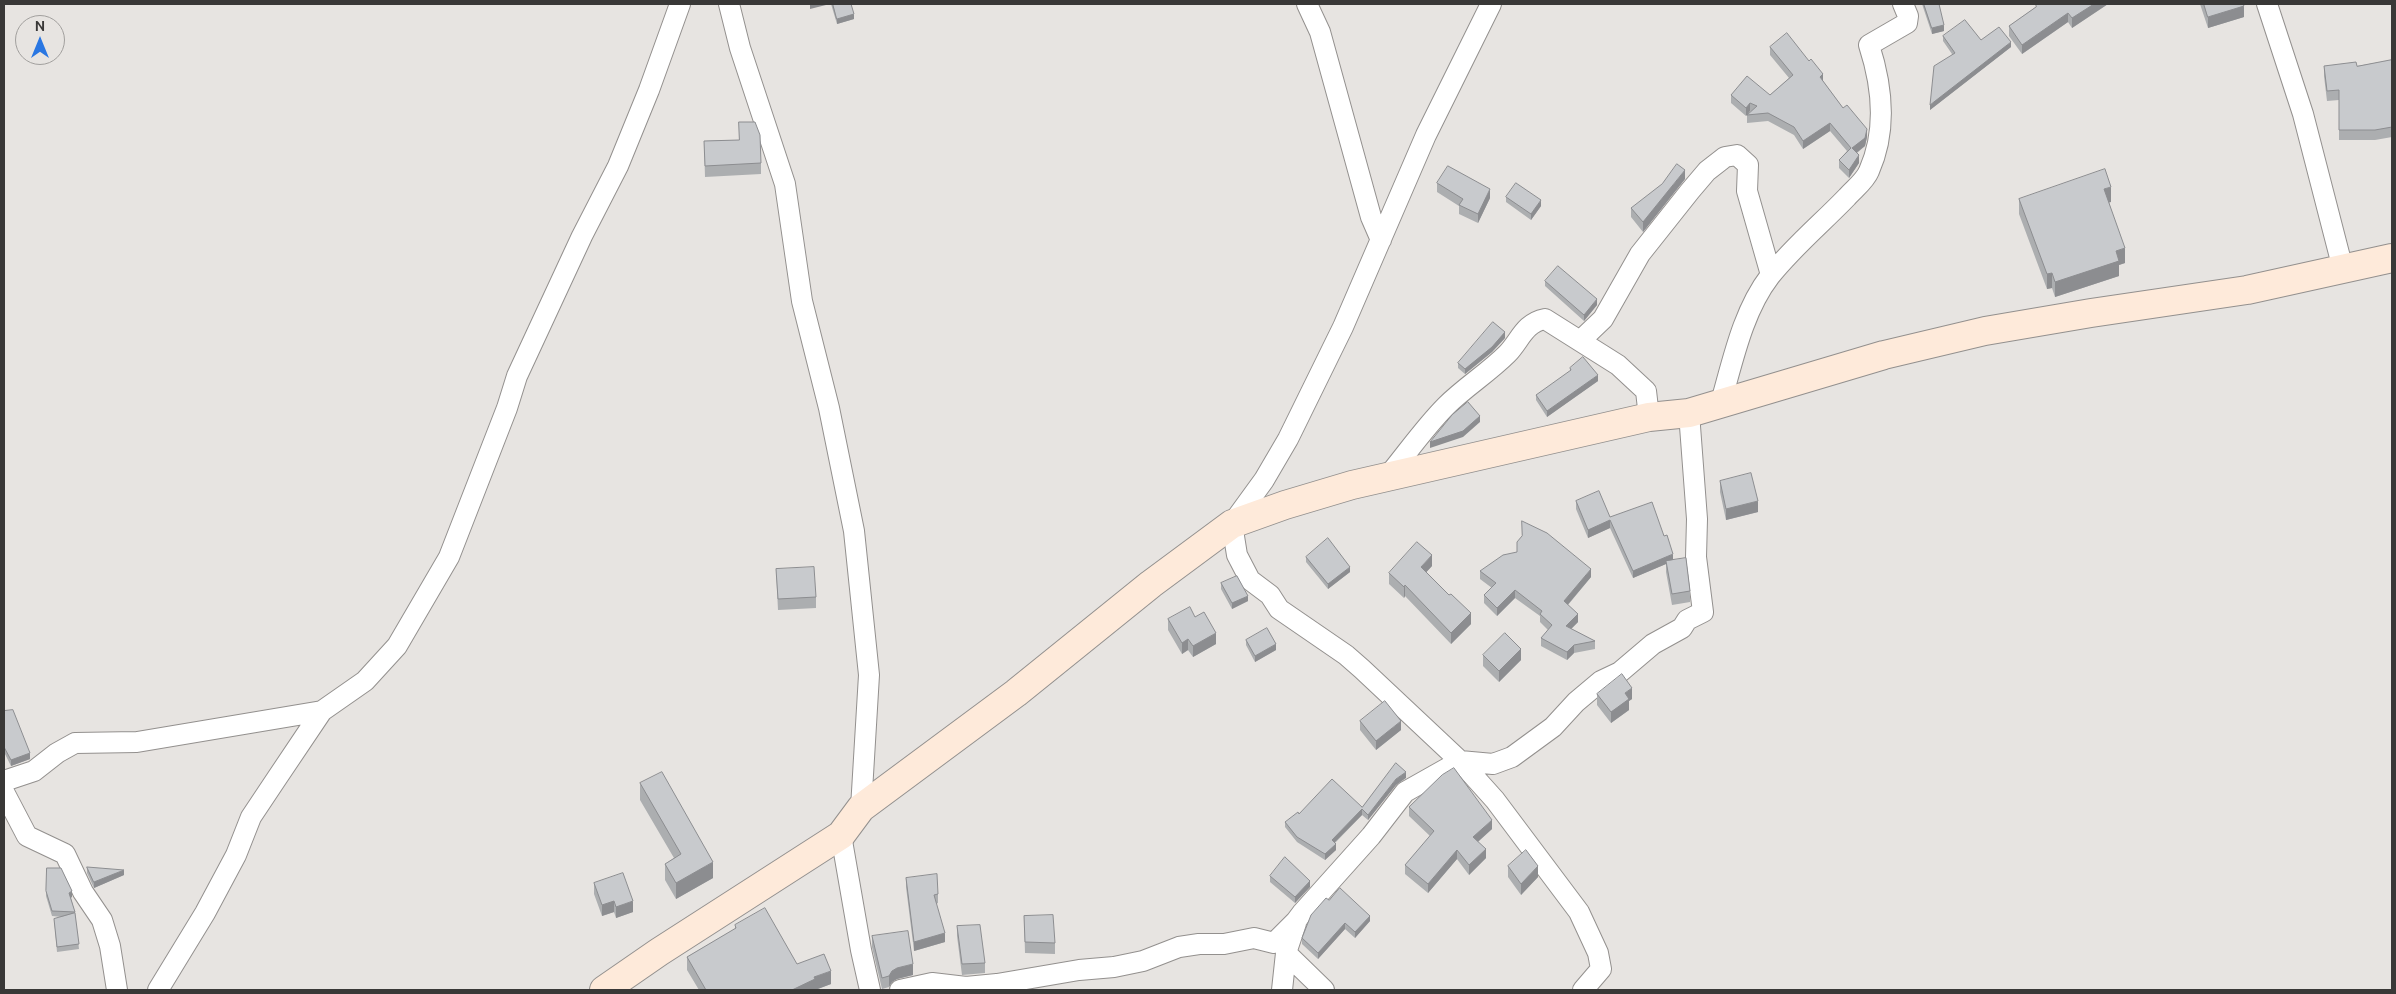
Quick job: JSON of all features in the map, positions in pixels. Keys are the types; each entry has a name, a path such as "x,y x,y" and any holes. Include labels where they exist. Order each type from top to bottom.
{"street":[{"path":"158,990 236,855 251,817 322,711 365,681 397,646 449,557 507,408 517,376 582,236 618,166 649,90 680,4"},
{"path":"1308,4 1320,32 1371,217 1382,240"},
{"path":"1491,4 1426,135 1343,327 1288,439 1264,480 1232,524 1236,555 1250,580 1270,595 1279,608 1346,655 1460,761 1495,800 1579,912 1598,953 1601,969 1583,990"},
{"path":"1721,402 1740,338 1758,293 1771,275 1853,191 1869,172 1879,136 1881,100 1876,68 1869,45 1907,23 1908,16 1903,4"},
{"path":"2267,4 2303,114 2343,268"},
{"path":"732,8 740,48 785,184 802,301 829,408 854,531 869,676 861,808"},
{"path":"1580,341 1604,319 1640,254 1701,178 1725,157 1737,155 1748,165 1747,191 1771,275"},
{"path":"604,990 659,952 841,835 861,808 994,710 1151,584 1232,524 1285,505 1388,476 1649,418 1689,413 1884,355 1985,332 2091,313 2247,290 2392,258"},
{"path":"1388,476 1445,407 1466,387 1493,367 1509,352 1521,333 1538,320 1545,319 1618,365 1646,391 1649,418"},
{"path":"900,990 932,983 966,986 997,984 1070,971 1114,967 1143,961 1179,947 1199,944 1224,944 1254,938 1274,943 1296,921 1371,836 1406,792 1460,761 1493,764 1512,757 1553,728 1576,702 1601,681 1620,672 1653,644 1682,628 1687,620 1703,612 1696,556 1697,519 1689,413"},
{"path":"4,781 34,771 57,753 75,743 137,742 322,711"},
{"path":"4,792 27,836 65,854 83,892 102,920 110,946 117,990"},
{"path":"841,835 870,990"},
{"path":"1282,990 1286,953 1296,921"},
{"path":"1286,953 1324,990"}],"building":[{"path":"833,4 851,4 854,14 837,19"},
{"path":"1924,4 1939,4 1944,25 1932,28"},
{"path":"2036,4 2094,4 2072,18 2068,13 2022,45 2009,26 2036,7"},
{"path":"2204,4 2243,4 2244,6 2208,17"},
{"path":"1965,20 1981,40 1999,27 2011,42 1930,105 1934,66 1955,53 1943,36"},
{"path":"1787,33 1809,61 1811,59 1823,74 1820,77 1843,108 1847,105 1867,129 1865,138 1852,148 1859,155 1849,170 1839,160 1851,148 1830,123 1803,141 1794,127 1768,113 1747,115 1757,106 1750,103 1746,108 1731,95 1747,76 1770,95 1793,75 1770,47"},
{"path":"2392,60 2392,127 2375,130 2339,130 2339,90 2327,91 2324,66 2356,62 2357,66"},
{"path":"739,122 755,122 760,135 761,163 705,166 704,141 739,140"},
{"path":"1677,164 1685,170 1643,222 1631,208 1662,184"},
{"path":"1448,166 1490,189 1478,214 1459,205 1463,199 1437,183"},
{"path":"2105,169 2111,187 2104,189 2125,248 2116,251 2119,261 2055,282 2052,273 2047,274 2019,199"},
{"path":"1516,183 1541,200 1531,214 1506,197"},
{"path":"1558,266 1597,299 1584,315 1545,281"},
{"path":"1493,322 1505,332 1492,347 1465,369 1458,363"},
{"path":"1583,357 1598,375 1547,411 1536,395 1571,370 1570,368"},
{"path":"1468,402 1480,416 1463,431 1430,442 1452,415"},
{"path":"1751,473 1758,501 1726,509 1720,481"},
{"path":"1599,491 1610,517 1652,502 1664,536 1667,535 1673,554 1633,571 1610,520 1588,530 1576,501"},
{"path":"1522,521 1547,533 1591,569 1564,601 1578,614 1566,626 1595,641 1574,645 1567,652 1541,638 1552,625 1540,614 1542,611 1515,590 1497,608 1484,595 1496,583 1480,571 1503,555 1517,552 1517,542 1522,536"},
{"path":"1328,538 1350,567 1328,584 1306,557"},
{"path":"1417,542 1432,555 1421,567 1449,595 1451,594 1471,613 1451,633 1405,585 1404,587 1389,573"},
{"path":"1686,558 1690,591 1672,594 1666,561"},
{"path":"814,567 816,597 778,599 776,569"},
{"path":"1237,576 1248,596 1232,603 1221,583"},
{"path":"1190,607 1195,617 1204,612 1216,633 1193,646 1188,639 1182,643 1168,619"},
{"path":"1267,628 1276,644 1255,656 1246,640"},
{"path":"1505,633 1521,649 1499,671 1483,655"},
{"path":"1622,674 1632,688 1625,693 1629,699 1611,712 1597,694"},
{"path":"1385,701 1401,721 1376,741 1360,721"},
{"path":"13,710 30,753 11,760 4,747 4,711"},
{"path":"1396,763 1406,772 1396,779 1368,815 1362,809 1332,840 1336,844 1325,854 1297,837 1285,822 1298,812 1299,814 1332,779 1362,807"},
{"path":"1454,768 1492,820 1473,837 1486,849 1469,865 1457,850 1428,884 1405,865 1434,831 1409,807 1442,775"},
{"path":"662,772 713,862 676,883 665,864 681,854 640,783"},
{"path":"1526,850 1538,866 1521,884 1508,866"},
{"path":"1285,857 1310,881 1295,897 1270,876"},
{"path":"87,867 124,870 94,882"},
{"path":"47,868 61,868 72,891 69,893 75,912 52,911 46,891"},
{"path":"623,873 633,901 616,907 614,901 602,905 594,883"},
{"path":"937,874 938,894 934,895 945,933 914,942 906,878"},
{"path":"1340,888 1370,916 1355,932 1345,923 1318,953 1302,938 1311,915 1326,898 1329,900"},
{"path":"765,908 797,964 824,954 831,971 814,977 815,979 792,990 706,990 687,957 736,928 735,925"},
{"path":"75,913 79,944 57,947 54,919"},
{"path":"1053,915 1055,943 1025,942 1024,916"},
{"path":"980,925 985,963 962,964 957,926"},
{"path":"908,931 913,964 897,968 889,976 882,978 872,936"}]}
